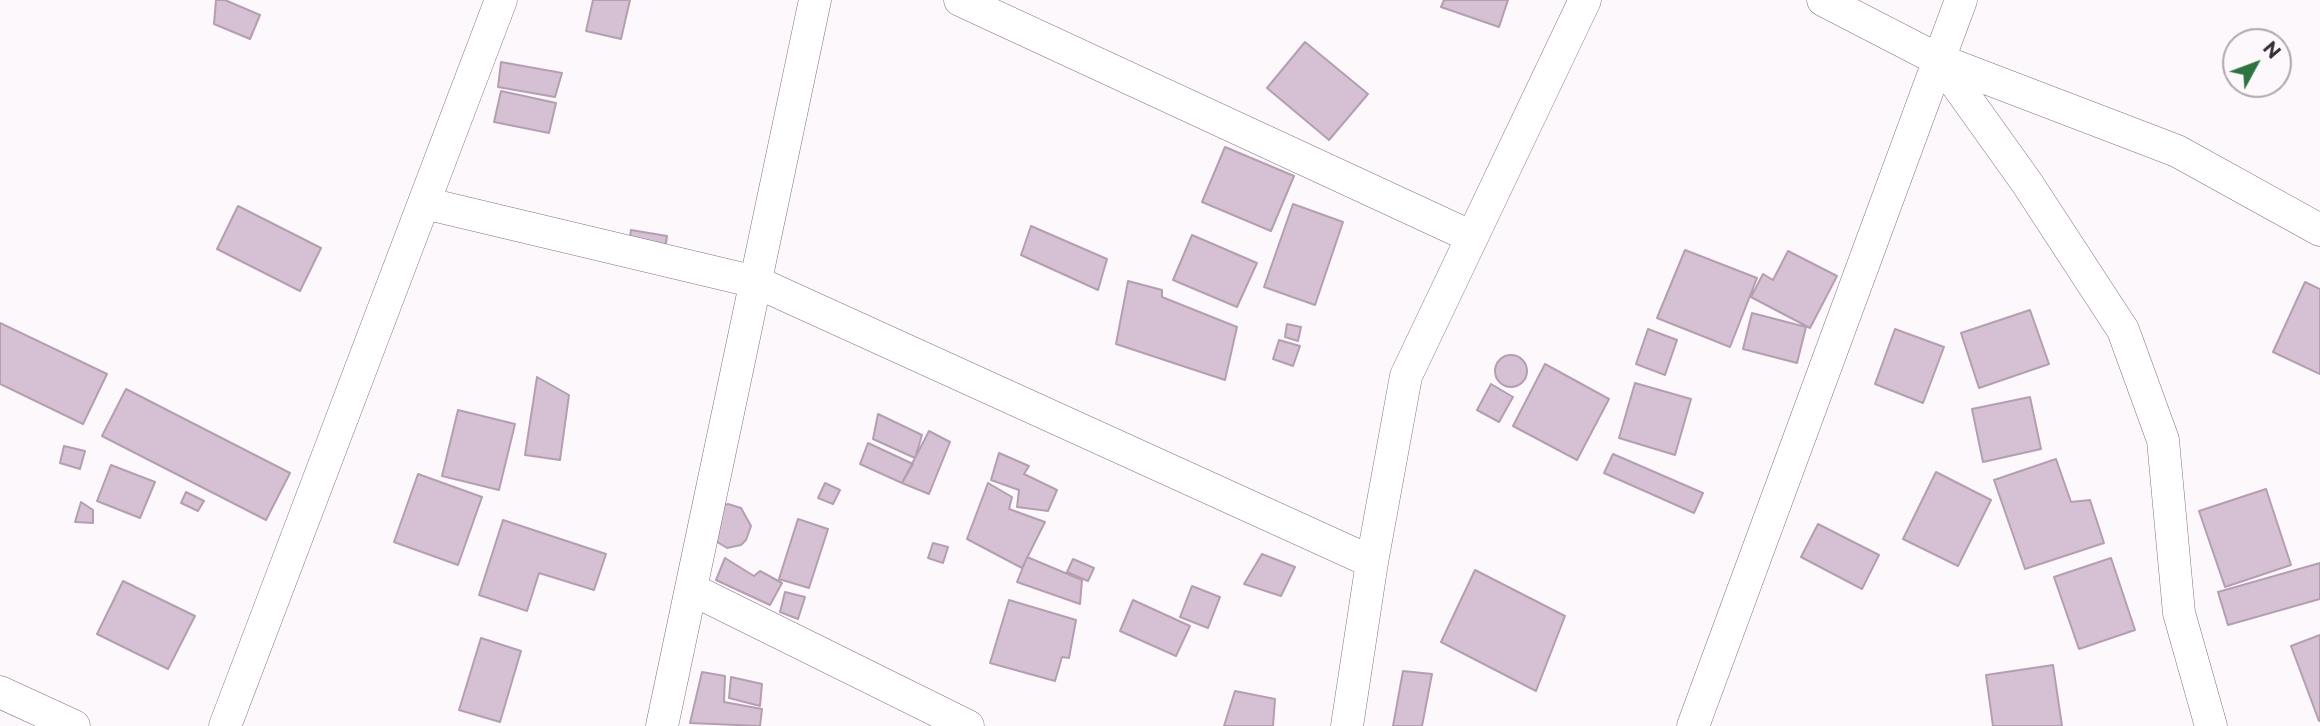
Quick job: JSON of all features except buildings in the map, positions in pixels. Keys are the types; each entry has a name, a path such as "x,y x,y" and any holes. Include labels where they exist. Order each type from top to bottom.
{"street":[{"path":"225,726 501,0"},
{"path":"662,726 816,0"},
{"path":"960,0 1472,237"},
{"path":"1347,726 1372,562 1406,376 1585,0"},
{"path":"1823,0 1939,60 2177,150 2320,230"},
{"path":"1693,726 1961,0"},
{"path":"1939,60 2027,183 2123,330 2162,440 2179,613 2211,726"},
{"path":"424,203 756,282 1372,562"},
{"path":"691,589 968,726"},
{"path":"0,692 74,726"}]}
